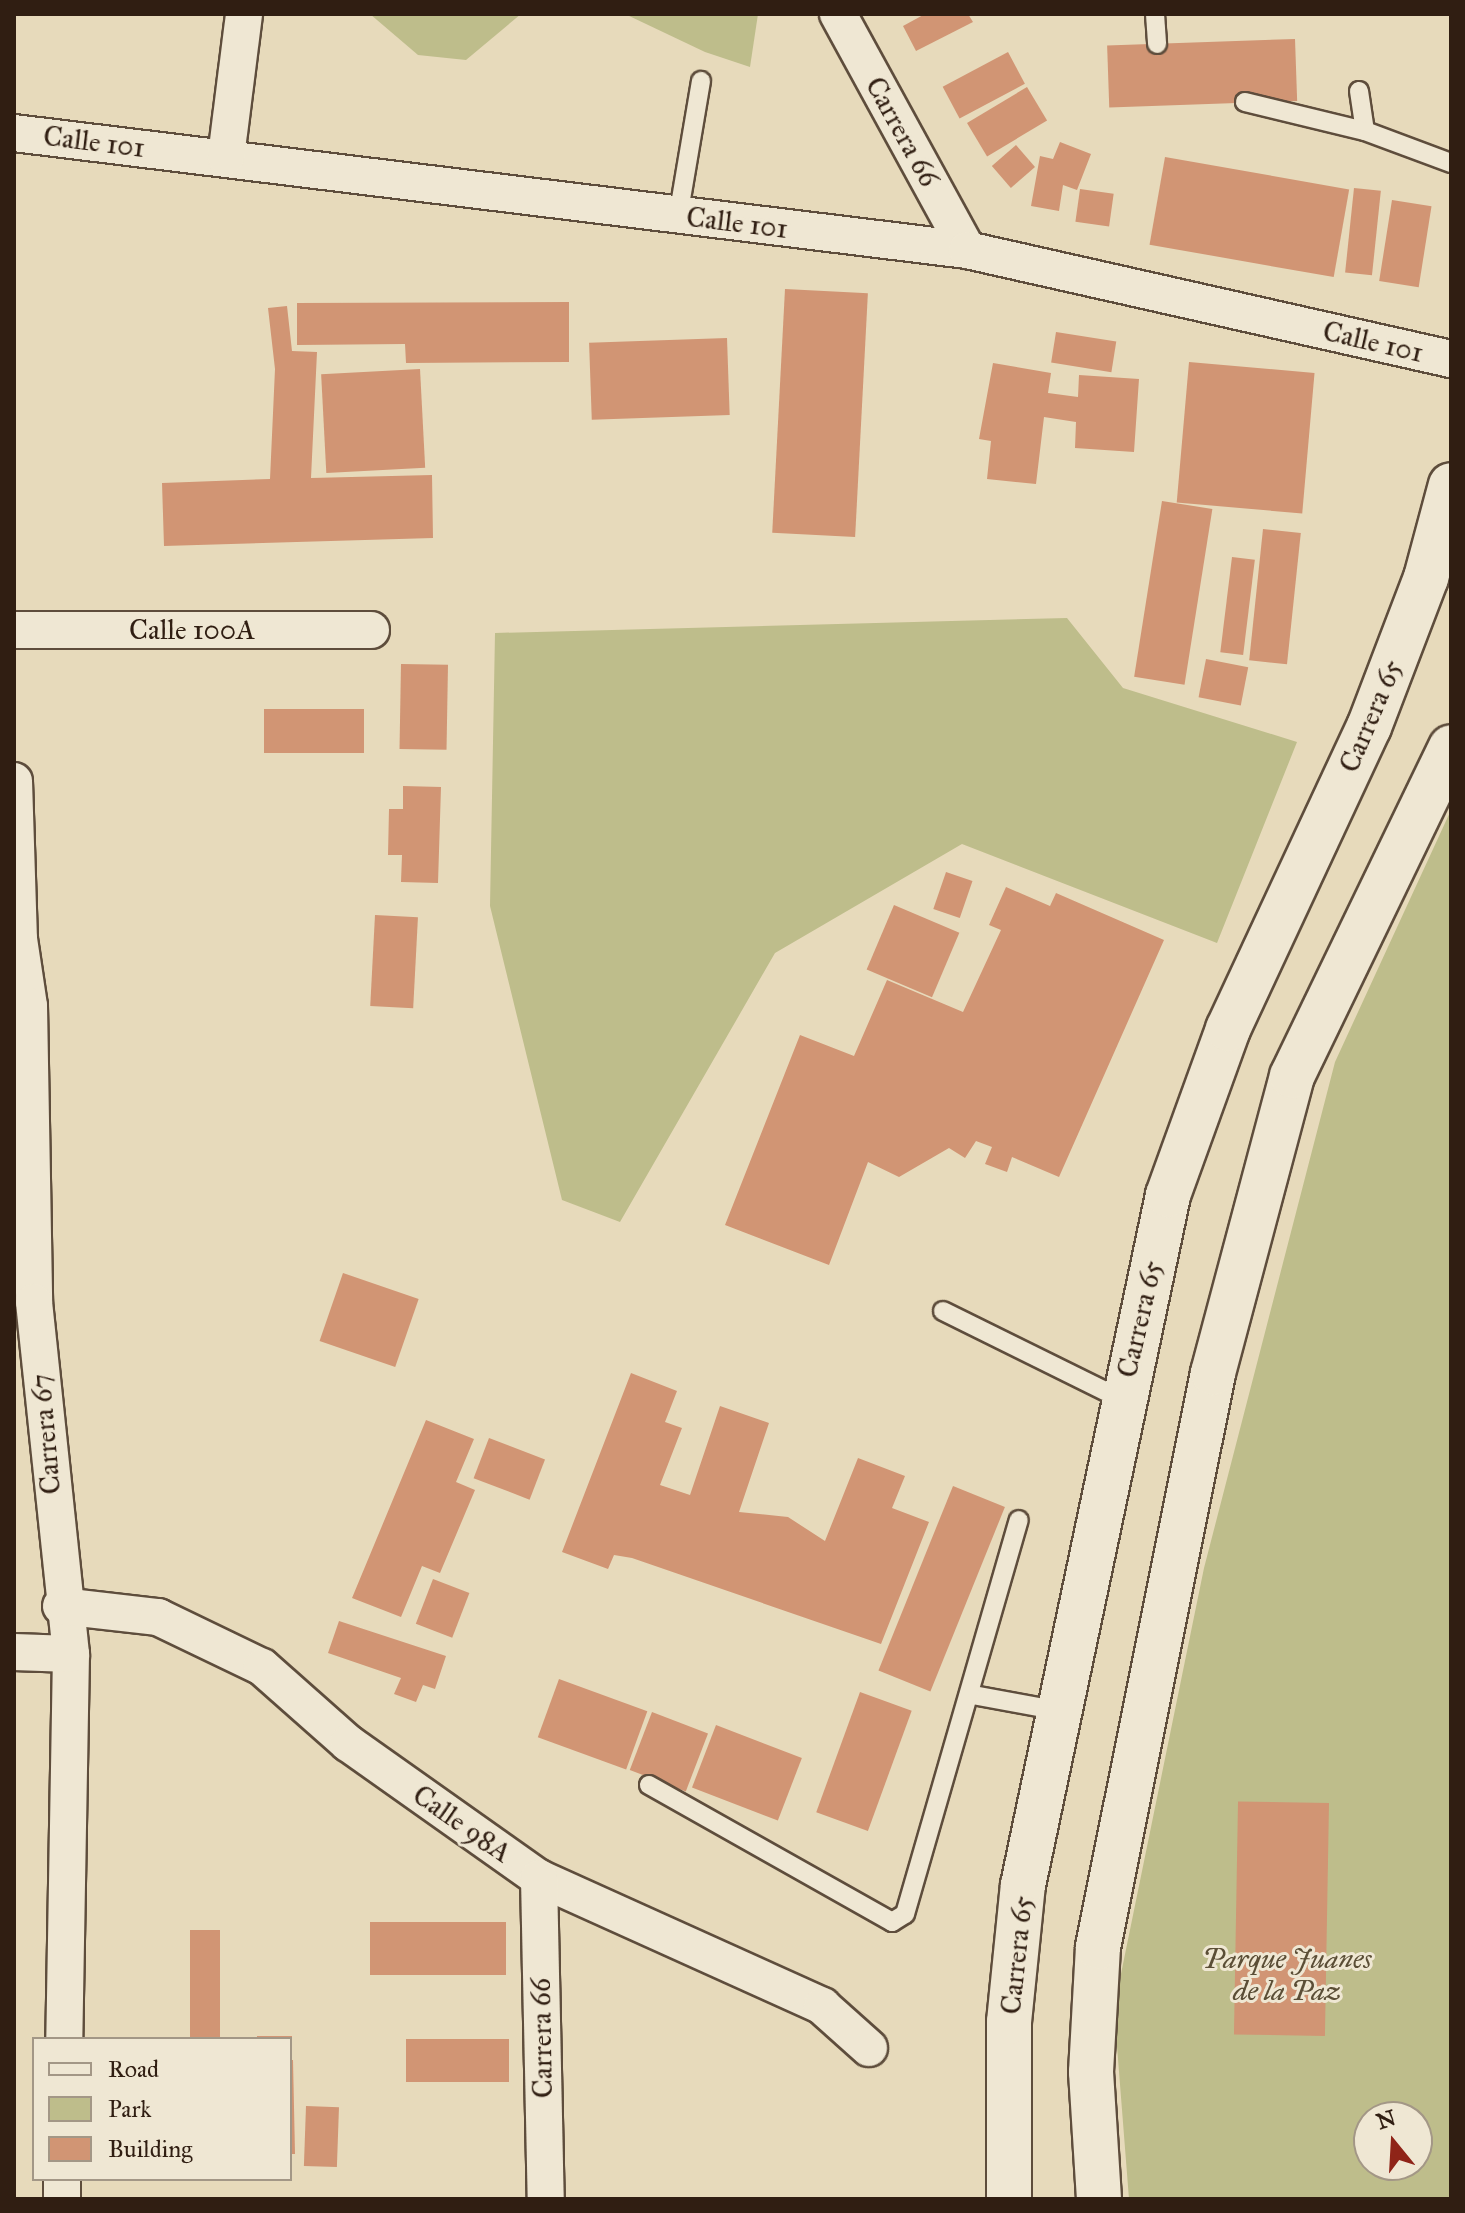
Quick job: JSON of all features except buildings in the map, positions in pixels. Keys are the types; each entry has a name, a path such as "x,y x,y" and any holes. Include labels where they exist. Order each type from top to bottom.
{"main road":[{"name":"Carrera 65","path":"1009,2199 1005,2120 1015,1957 1055,1710 1121,1399 1195,1110 1369,727 1426,578 1451,485"},
{"path":"1099,2199 1091,2072 1098,1947 1116,1831 1213,1373 1292,1076 1451,747"}],"street":[{"path":"226,157 244,14"},
{"name":"Carrera 66","path":"838,14 967,250"},
{"name":"Calle 101","path":"14,133 226,157 678,217 967,250 1451,359"},
{"name":"Calle 100A","path":"14,630 371,630"},
{"name":"Carrera 67","path":"14,781 34,1302 61,1606 71,1654 64,2037"},
{"name":"Calle 98A","path":"61,1606 158,1617 262,1667 348,1743 539,1878 822,2006 869,2048"},
{"path":"14,1652 71,1654"},
{"name":"Carrera 66","path":"539,1878 546,2199"}],"lane":[{"path":"1155,14 1157,44"},
{"path":"678,217 701,81"},
{"path":"1359,91 1365,131"},
{"path":"1245,102 1365,131 1451,163"},
{"path":"943,1311 1121,1399"},
{"path":"649,1785 892,1922 914,1900 1019,1520"},
{"path":"973,1695 1055,1710"}],"green space":[{"path":"370,14 521,14 466,60 418,55"},
{"path":"625,14 758,14 750,67 705,52"},
{"path":"1067,618 1123,688 1297,742 1217,943 962,844 775,953 620,1222 562,1200 490,906 495,633"},
{"name":"Parque Juanes de la Paz","path":"1451,810 1451,2199 1129,2199 1114,2008 1204,1568 1335,1062"}]}
